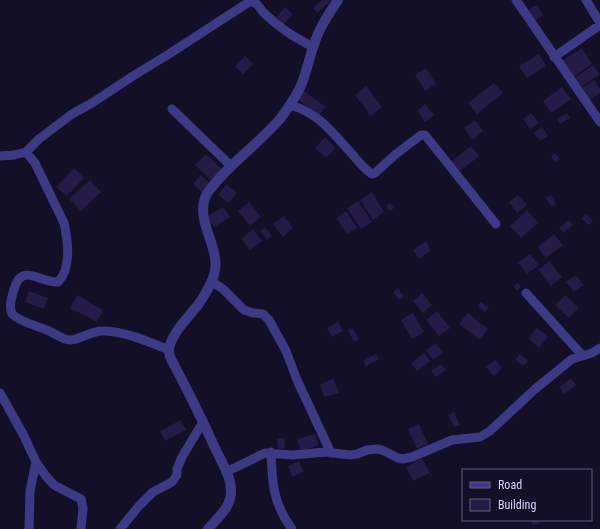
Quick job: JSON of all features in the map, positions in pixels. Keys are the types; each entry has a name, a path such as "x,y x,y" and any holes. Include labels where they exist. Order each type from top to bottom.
{"street":[{"path":"208,529 228,506 231,491 226,472 203,422 171,359 169,350 179,328 198,304 214,275 214,248 204,217 204,203 209,190 230,166 280,119 290,105 302,83 313,47 323,24 338,0"},
{"path":"516,0 600,122"},
{"path":"554,57 600,24 586,0"},
{"path":"0,156 26,152 39,139 72,114 92,103 249,2 255,2 291,36 313,47"},
{"path":"290,105 301,108 322,121 372,174 421,135 425,135 496,224"},
{"path":"172,109 230,166"},
{"path":"26,152 35,163 64,223 67,264 66,270 58,282 50,281 30,274 22,276 17,281 10,303 12,314 24,321 68,340 73,340 93,332 103,330 133,336 169,350"},
{"path":"211,281 223,289 244,310 263,314 269,320 286,351 297,380 331,452"},
{"path":"526,293 582,355"},
{"path":"226,472 260,454 271,452 293,455 331,452 354,455 367,450 377,449 398,458 406,459 452,440 483,435 490,431 534,390 572,359 600,348"},
{"path":"0,394 24,434 36,462 45,475 54,485 81,500 83,508 82,529"},
{"path":"120,529 152,492 172,482 177,474 177,469 182,457 203,422"},
{"path":"271,452 274,490 277,502 292,529"},
{"path":"29,529 30,491 36,462"}],"building":[{"path":"322,0 331,1 317,13 313,8"},
{"path":"537,5 543,15 534,21 527,10"},
{"path":"285,7 293,14 284,24 276,17"},
{"path":"582,48 592,64 573,77 562,61"},
{"path":"539,54 546,66 527,78 519,66"},
{"path":"245,56 254,64 243,74 235,66"},
{"path":"593,65 600,74 581,87 575,78"},
{"path":"426,68 436,84 425,91 415,75"},
{"path":"594,80 600,89 600,93 590,100 582,88"},
{"path":"494,83 503,93 477,114 468,103"},
{"path":"366,86 382,107 371,116 355,95"},
{"path":"562,87 571,99 551,113 543,101"},
{"path":"304,91 326,107 319,115 297,99"},
{"path":"425,104 434,115 425,122 417,111"},
{"path":"531,113 539,123 530,129 523,119"},
{"path":"567,113 570,118 560,124 557,119"},
{"path":"475,120 483,131 473,140 464,128"},
{"path":"542,127 548,136 540,141 534,133"},
{"path":"325,137 336,148 326,158 315,148"},
{"path":"471,146 479,156 459,172 451,162"},
{"path":"555,153 560,159 555,162 551,156"},
{"path":"206,154 224,171 213,182 195,165"},
{"path":"74,168 84,178 67,196 56,187"},
{"path":"201,175 212,185 203,194 193,184"},
{"path":"90,180 101,192 81,211 69,199"},
{"path":"226,184 237,193 228,203 218,195"},
{"path":"372,192 384,212 373,220 360,200"},
{"path":"518,195 527,205 517,213 509,202"},
{"path":"551,195 556,204 552,207 546,198"},
{"path":"358,201 372,222 361,229 347,208"},
{"path":"249,202 261,217 250,226 238,211"},
{"path":"390,203 394,208 390,211 386,206"},
{"path":"223,207 230,217 214,227 207,217"},
{"path":"527,210 538,223 521,238 510,226"},
{"path":"346,211 357,228 347,234 336,218"},
{"path":"586,214 593,221 589,225 582,219"},
{"path":"284,216 293,228 283,237 273,224"},
{"path":"569,220 573,225 564,233 559,228"},
{"path":"265,227 272,236 267,240 260,231"},
{"path":"253,229 262,241 250,250 241,239"},
{"path":"554,234 563,245 546,258 538,247"},
{"path":"426,241 431,250 419,259 413,250"},
{"path":"530,254 539,265 527,274 518,263"},
{"path":"549,261 562,277 551,286 538,270"},
{"path":"576,275 584,285 574,292 566,282"},
{"path":"518,283 521,287 517,290 513,286"},
{"path":"398,288 404,297 399,300 393,292"},
{"path":"29,291 48,298 44,309 25,302"},
{"path":"422,293 432,305 423,313 413,301"},
{"path":"77,295 103,310 97,322 70,308"},
{"path":"565,295 579,308 569,318 555,305"},
{"path":"481,302 489,308 485,312 478,306"},
{"path":"437,311 450,328 439,336 426,320"},
{"path":"413,313 424,332 412,339 401,320"},
{"path":"468,313 488,329 480,340 459,324"},
{"path":"338,322 343,331 332,337 327,328"},
{"path":"353,328 359,340 354,342 348,330"},
{"path":"537,328 548,337 539,348 528,338"},
{"path":"436,343 443,353 433,360 426,350"},
{"path":"424,353 430,361 417,371 411,363"},
{"path":"376,354 379,359 366,366 363,361"},
{"path":"520,354 528,361 523,366 515,360"},
{"path":"495,360 502,368 494,376 486,367"},
{"path":"441,364 446,370 436,377 431,371"},
{"path":"333,378 339,393 324,397 320,385"},
{"path":"571,378 576,385 564,394 559,387"},
{"path":"454,412 460,425 454,427 448,415"},
{"path":"181,420 186,430 165,441 160,431"},
{"path":"419,424 428,444 417,449 408,429"},
{"path":"315,434 319,445 301,451 297,439"},
{"path":"284,438 285,448 278,449 277,439"},
{"path":"422,458 430,473 413,481 406,467"},
{"path":"299,461 304,472 292,477 288,466"},
{"path":"531,521 539,521 540,523 533,526"}]}
